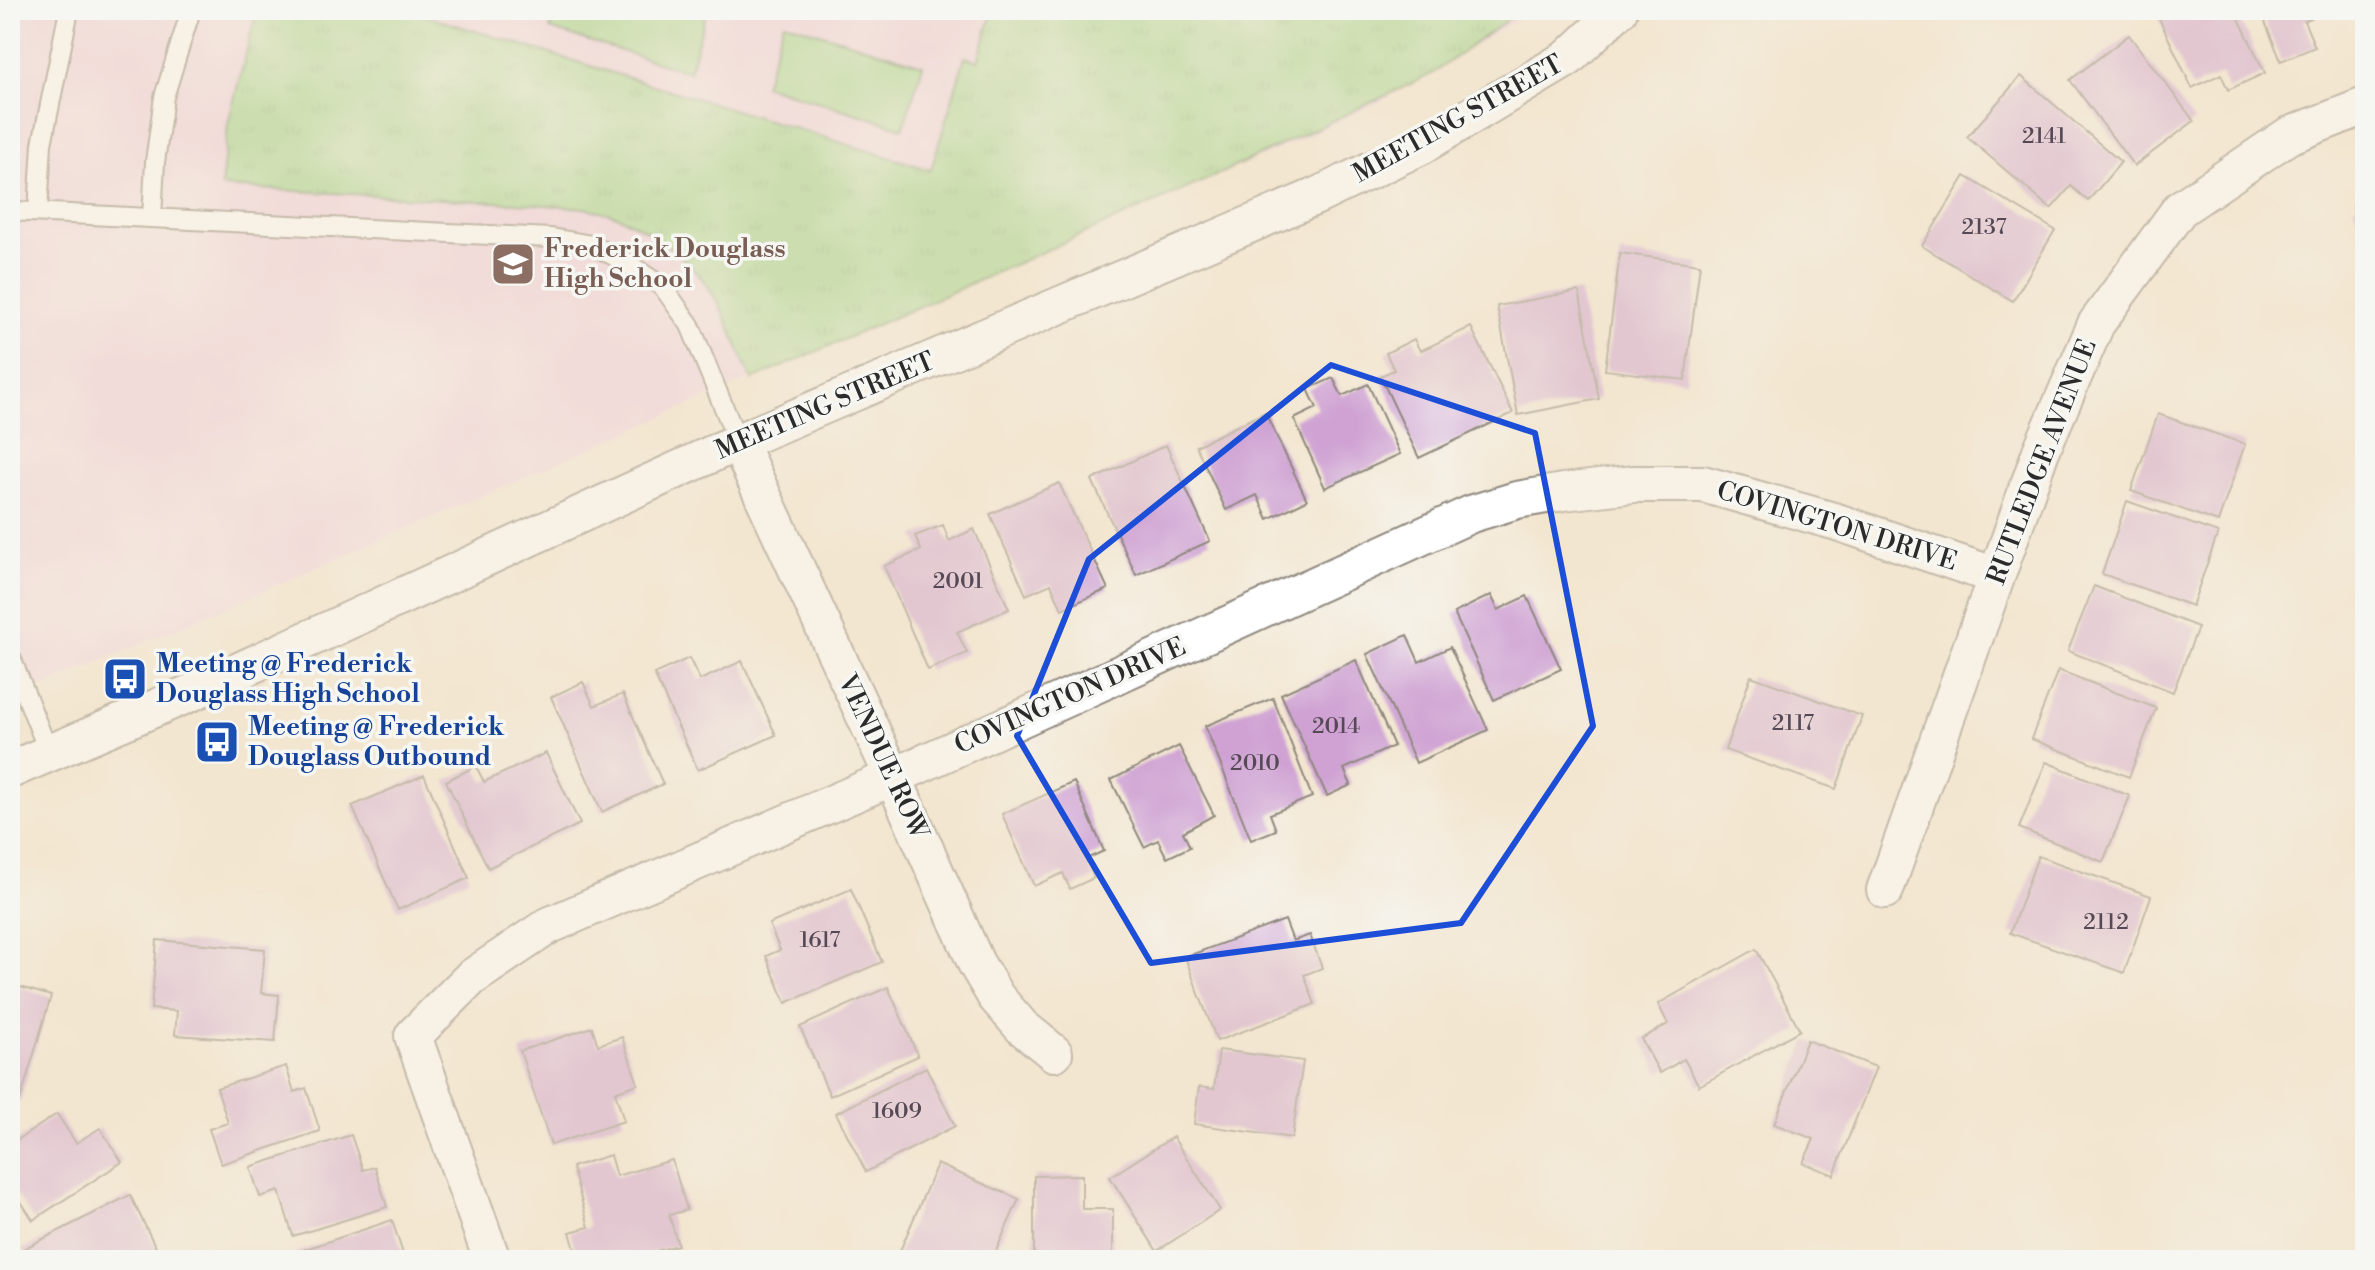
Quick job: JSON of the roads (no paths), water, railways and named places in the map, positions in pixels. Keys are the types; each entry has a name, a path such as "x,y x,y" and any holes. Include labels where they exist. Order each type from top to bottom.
{"street":[{"name":"MEETING STREET","path":"10,770 193,692 738,442 1319,195 1421,146 1568,58 1619,10"},
{"name":"RUTLEDGE AVENUE","path":"1885,890 2041,451 2096,324 2180,209 2288,136 2365,106"},
{"name":"VENDUE ROW","path":"738,442 976,963 996,997 1022,1027 1054,1053"},
{"name":"COVINGTON DRIVE","path":"492,1260 413,1036 471,978 548,926 893,777 1471,514 1517,500 1634,484 1703,484 1837,522 1996,576"}],"lane":[{"path":"38,212 42,144 69,10"},
{"path":"152,218 155,162 164,97 191,10"},
{"path":"10,211 551,238 592,245 624,261 663,287 690,325 738,442"},
{"path":"10,655 49,753"}],"place":[{"name":"Frederick Douglass High School","path":"513,264"},
{"name":"Meeting @ Frederick Douglass High School","path":"125,679"},
{"name":"Meeting @ Frederick Douglass Outbound","path":"217,742"}]}
